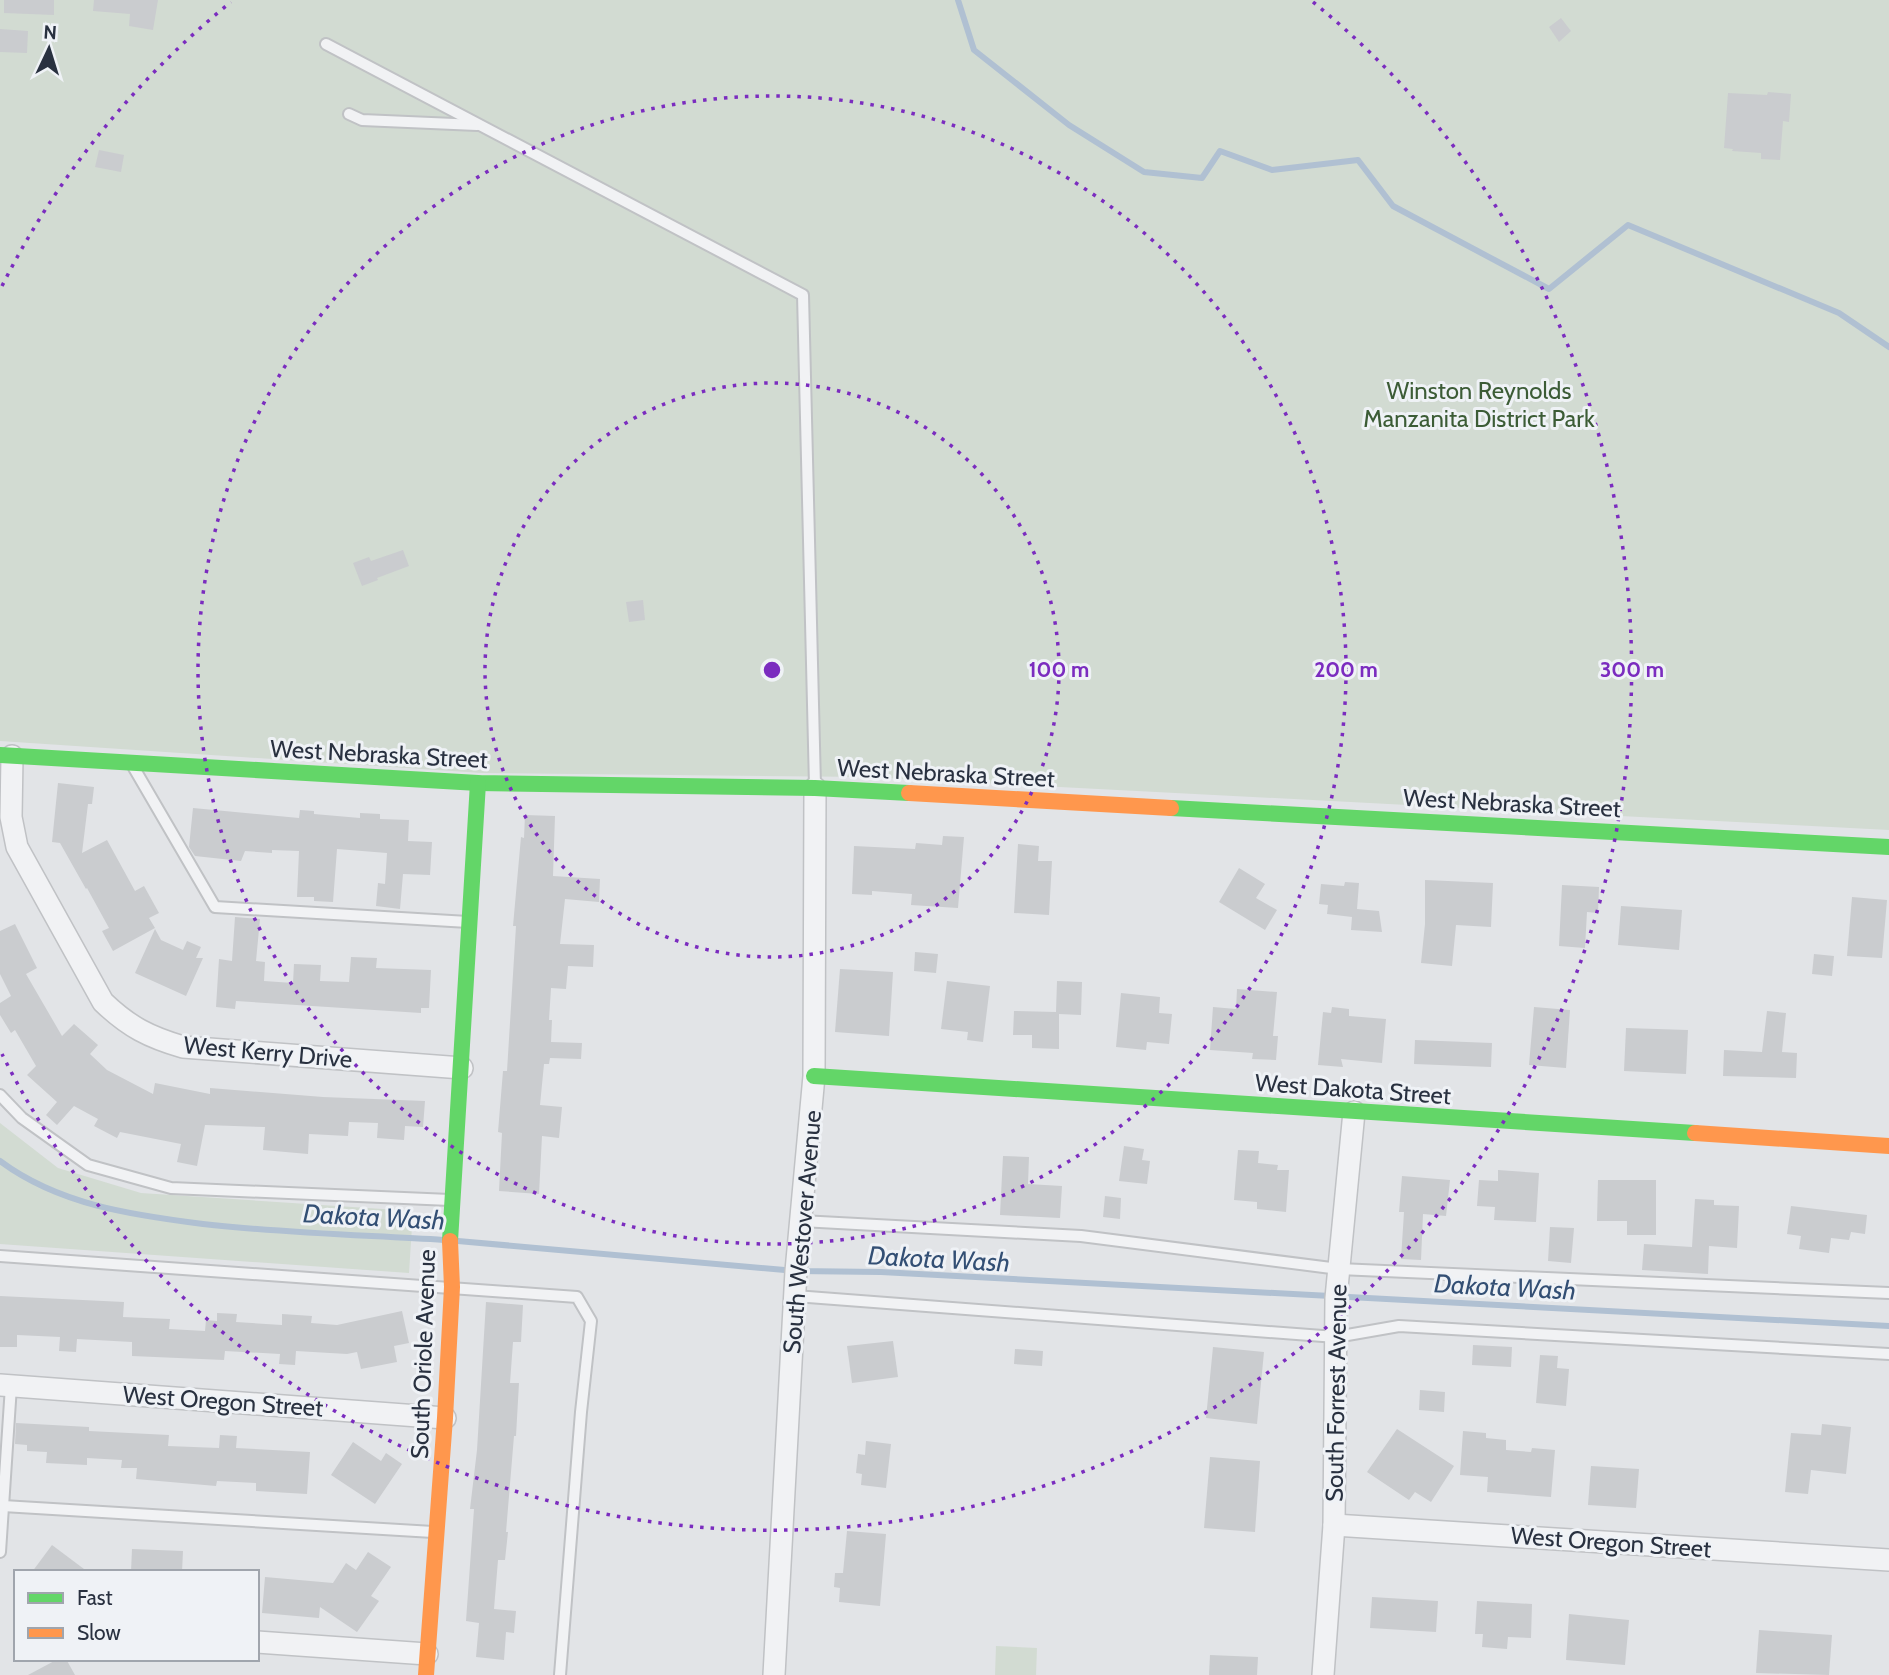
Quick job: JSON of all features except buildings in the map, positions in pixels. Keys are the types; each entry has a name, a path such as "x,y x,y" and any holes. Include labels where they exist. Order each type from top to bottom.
{"street":[{"name":"West Nebraska Street","path":"6,755 478,783 815,788 1889,847"},
{"name":"West Kerry Drive","path":"6,755 11,817 17,847 103,1002 123,1022 151,1038 183,1047 462,1068"},
{"name":"South Oriole Avenue","path":"427,1665 445,1418 452,1287 450,1240 478,783"},
{"name":"South Westover Avenue","path":"774,1675 794,1296 814,1076 815,788"},
{"name":"West Dakota Street","path":"814,1076 1889,1146"},
{"name":"South Forrest Avenue","path":"1323,1675 1334,1525 1339,1269 1354,1112"},
{"name":"West Oregon Street","path":"6,1385 445,1418"},
{"name":"West Oregon Street","path":"1334,1525 1889,1560"},
{"path":"259,1642 427,1665"}],"lane":[{"path":"326,44 803,295 815,788"},
{"path":"349,114 362,120 480,125"},
{"path":"131,762 215,907 471,922"},
{"path":"0,1095 22,1118 88,1165 172,1188 453,1200"},
{"path":"801,1221 1081,1236 1339,1269 1889,1293"},
{"path":"0,1256 577,1297 591,1321 560,1675"},
{"path":"794,1296 1336,1337 1399,1326 1889,1354"},
{"path":"0,1552 6,1385"},
{"path":"3,1506 436,1532"}],"green space":[{"name":"Winston Reynolds Manzanita District Park","path":"0,0 1889,0 1889,830 868,777 482,773 0,741"},
{"path":"0,1123 58,1168 141,1193 413,1211 409,1273 0,1244"},
{"path":"996,1646 1037,1648 1036,1675 995,1675"}],"waterway":[{"path":"958,0 974,50 1069,125 1144,172 1202,178 1220,151 1272,170 1358,160 1393,206 1549,289 1628,225 1839,313 1889,347"},
{"name":"Dakota Wash","path":"0,1161 23,1176 71,1198 150,1217 263,1230 444,1240"},
{"name":"Dakota Wash","path":"458,1241 796,1271 881,1272 1889,1326"}],"traffic: fast":[{"path":"0,755 478,783 815,788 909,793"},
{"path":"450,1241 478,783"},
{"path":"1171,808 1889,847"},
{"path":"814,1076 1695,1133"}],"traffic: slow":[{"path":"909,793 1171,808"},
{"path":"1695,1133 1889,1146"},
{"path":"426,1675 445,1418 452,1287 450,1241"}]}
